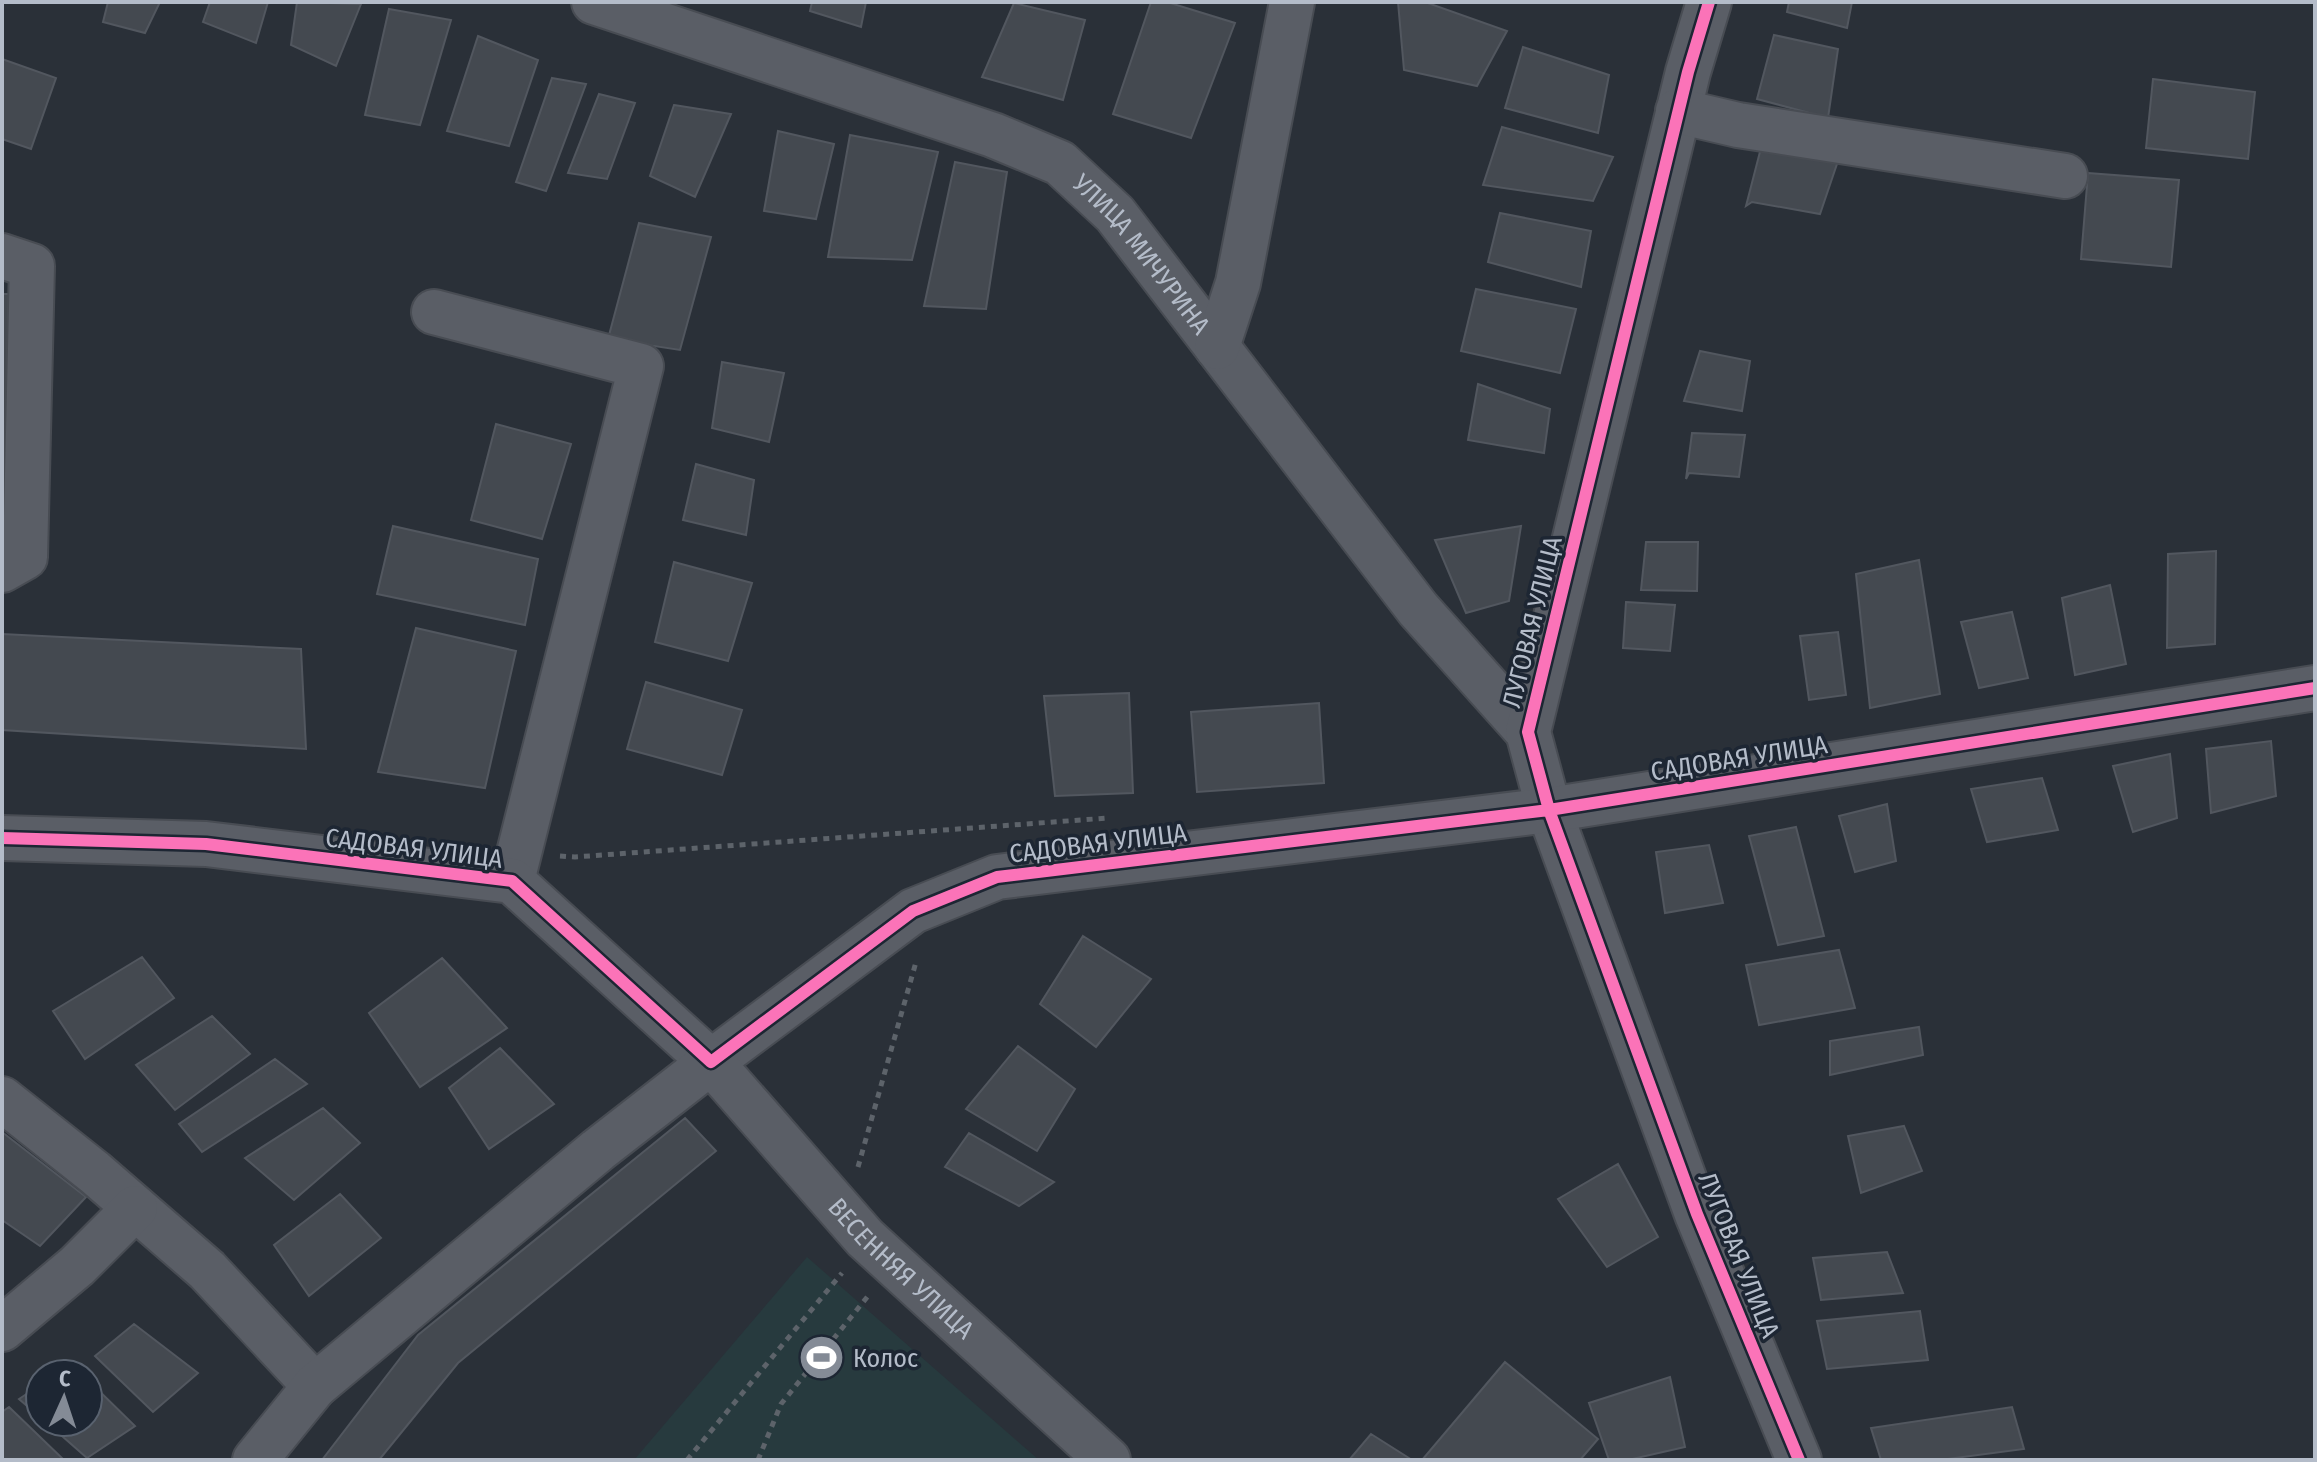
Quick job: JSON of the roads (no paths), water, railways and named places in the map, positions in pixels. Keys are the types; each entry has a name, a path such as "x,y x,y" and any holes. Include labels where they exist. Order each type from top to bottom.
{"street":[{"name":"УЛИЦА МИЧУРИНА","path":"594,2 993,135 1060,163 1115,214 1418,609 1528,732"},
{"path":"1217,347 1238,283 1292,2"},
{"name":"ЛУГОВАЯ УЛИЦА","path":"1709,2 1678,111 1528,732 1549,810 1697,1214 1799,1460"},
{"path":"1678,111 1738,125 2065,176"},
{"path":"2,257 32,266 25,557 2,570"},
{"path":"434,312 641,366 516,867"},
{"name":"САДОВАЯ УЛИЦА","path":"2,838 206,844 516,867 711,1062 913,911 997,877 1549,810 2315,688"},
{"path":"255,1460 315,1386 598,1150 711,1062"},
{"name":"ВЕСЕННЯЯ УЛИЦА","path":"711,1062 865,1238 1108,1460"},
{"path":"2,1099 207,1270 315,1386"},
{"path":"2,1329 77,1266 135,1208"}],"place":[{"name":"Колос","path":"822,1358"}]}
